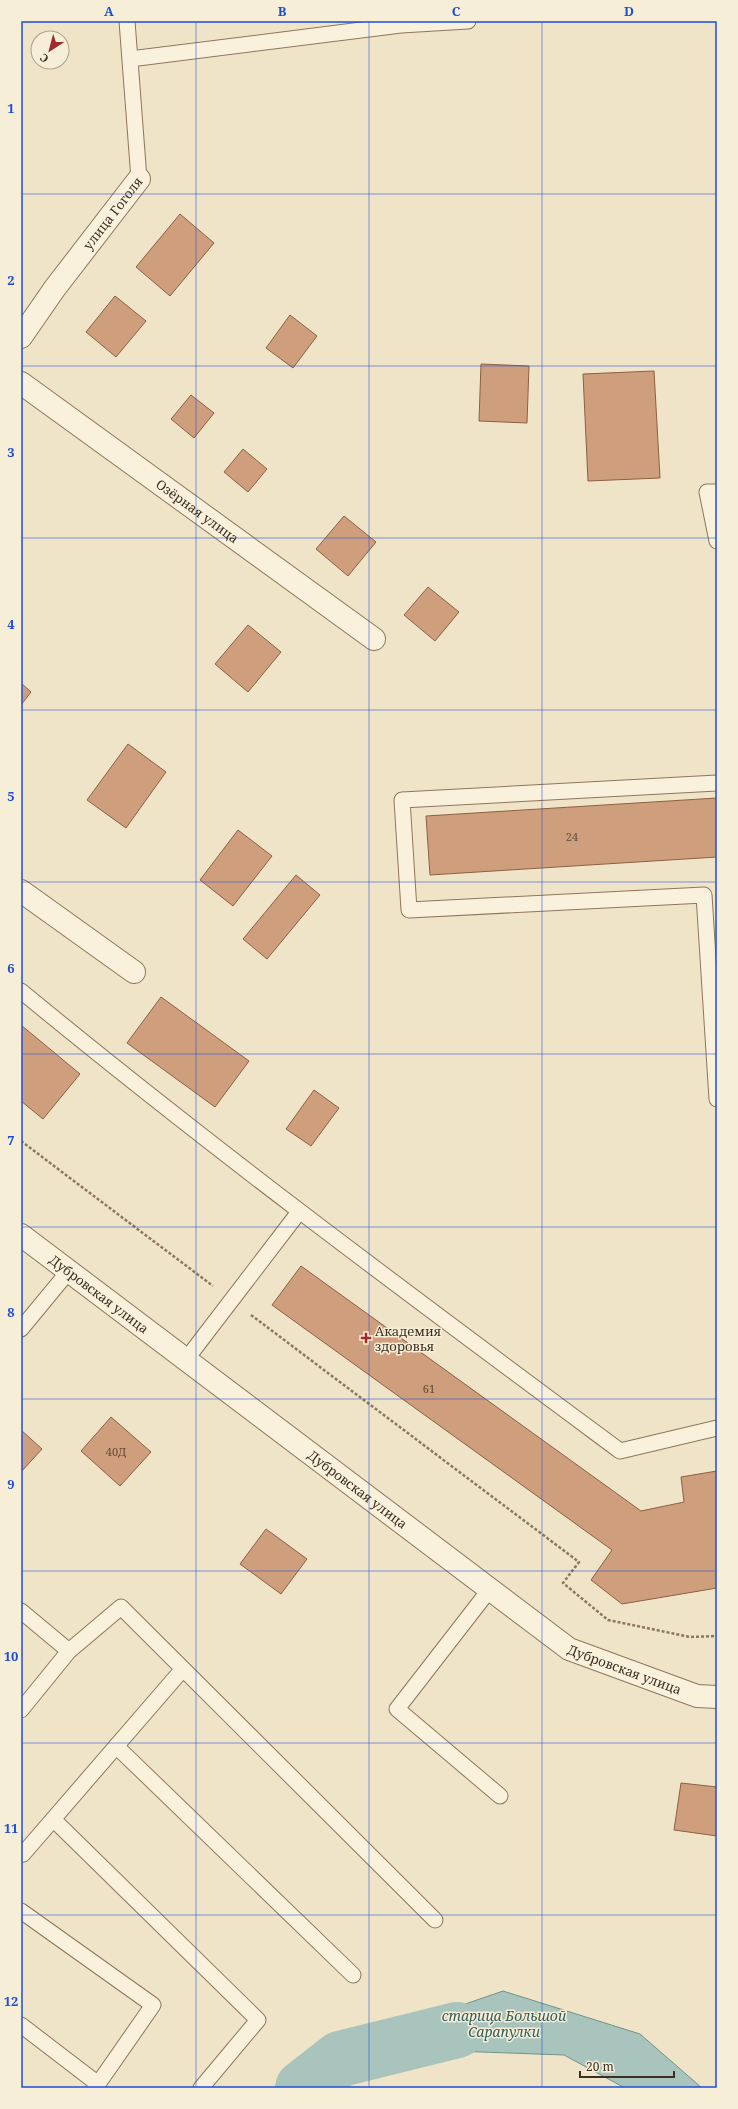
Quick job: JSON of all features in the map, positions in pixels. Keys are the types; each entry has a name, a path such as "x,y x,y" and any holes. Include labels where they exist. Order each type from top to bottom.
{"street":[{"name":"улица Гоголя","path":"21,337 55,288 139,179"},
{"name":"Озёрная улица","path":"21,383 374,639"},
{"path":"21,891 134,972"},
{"name":"Дубровская улица","path":"21,1235 569,1649 697,1696 717,1698"}],"lane":[{"name":"улица Гоголя","path":"127,21 139,179"},
{"path":"130,59 401,23 468,21"},
{"path":"717,492 707,492 717,541"},
{"path":"717,783 402,800 409,910 704,895 717,1099"},
{"path":"21,991 100,1057 299,1212 620,1451 717,1428"},
{"path":"186,1361 299,1212"},
{"path":"21,1329 68,1272"},
{"path":"490,1589 397,1709 500,1796"},
{"path":"21,1710 69,1651 120,1607 435,1920"},
{"path":"21,1611 69,1651"},
{"path":"22,1854 182,1670"},
{"path":"116,1746 352,1975"},
{"path":"53,1819 258,2020 201,2088"},
{"path":"21,1911 153,2005 97,2086 21,2025"}],"path":[{"path":"21,1141 579,1562 563,1583 608,1620 690,1637 717,1636"}],"water":[{"name":"старица Большой Сарапулки","path":"503,1991 640,2034 702,2088 625,2088 564,2055 371,2048 445,2011"}],"building":[{"path":"180,214 214,243 170,296 136,267"},
{"path":"115,296 146,321 116,357 86,332"},
{"path":"290,315 317,336 293,368 266,348"},
{"path":"481,364 529,366 527,423 479,421"},
{"path":"654,371 660,478 588,481 583,374"},
{"path":"191,395 214,413 194,438 171,419"},
{"path":"243,449 267,469 248,492 224,472"},
{"path":"344,516 376,542 348,576 316,549"},
{"path":"428,587 459,612 435,641 404,615"},
{"path":"248,625 281,652 248,692 215,664"},
{"path":"21,683 31,692 21,705"},
{"path":"128,744 166,772 126,828 87,800"},
{"path":"717,798 717,857 430,875 426,816"},
{"path":"238,830 272,856 233,906 200,880"},
{"path":"296,875 320,895 267,959 243,939"},
{"path":"161,997 249,1061 215,1107 127,1043"},
{"path":"21,1025 80,1074 43,1119 21,1101"},
{"path":"314,1090 339,1108 311,1146 286,1129"},
{"path":"301,1266 641,1511 684,1502 681,1477 717,1471 717,1588 622,1604 591,1580 612,1550 272,1305"},
{"path":"111,1417 151,1452 120,1486 81,1451"},
{"path":"21,1430 42,1449 21,1472"},
{"path":"266,1529 307,1559 281,1594 240,1564"},
{"path":"681,1783 717,1787 717,1836 674,1830"}],"waterway":[{"path":"303,2088 340,2059 457,2030"}],"place":[{"name":"Академия здоровья","path":"366,1338"}]}
